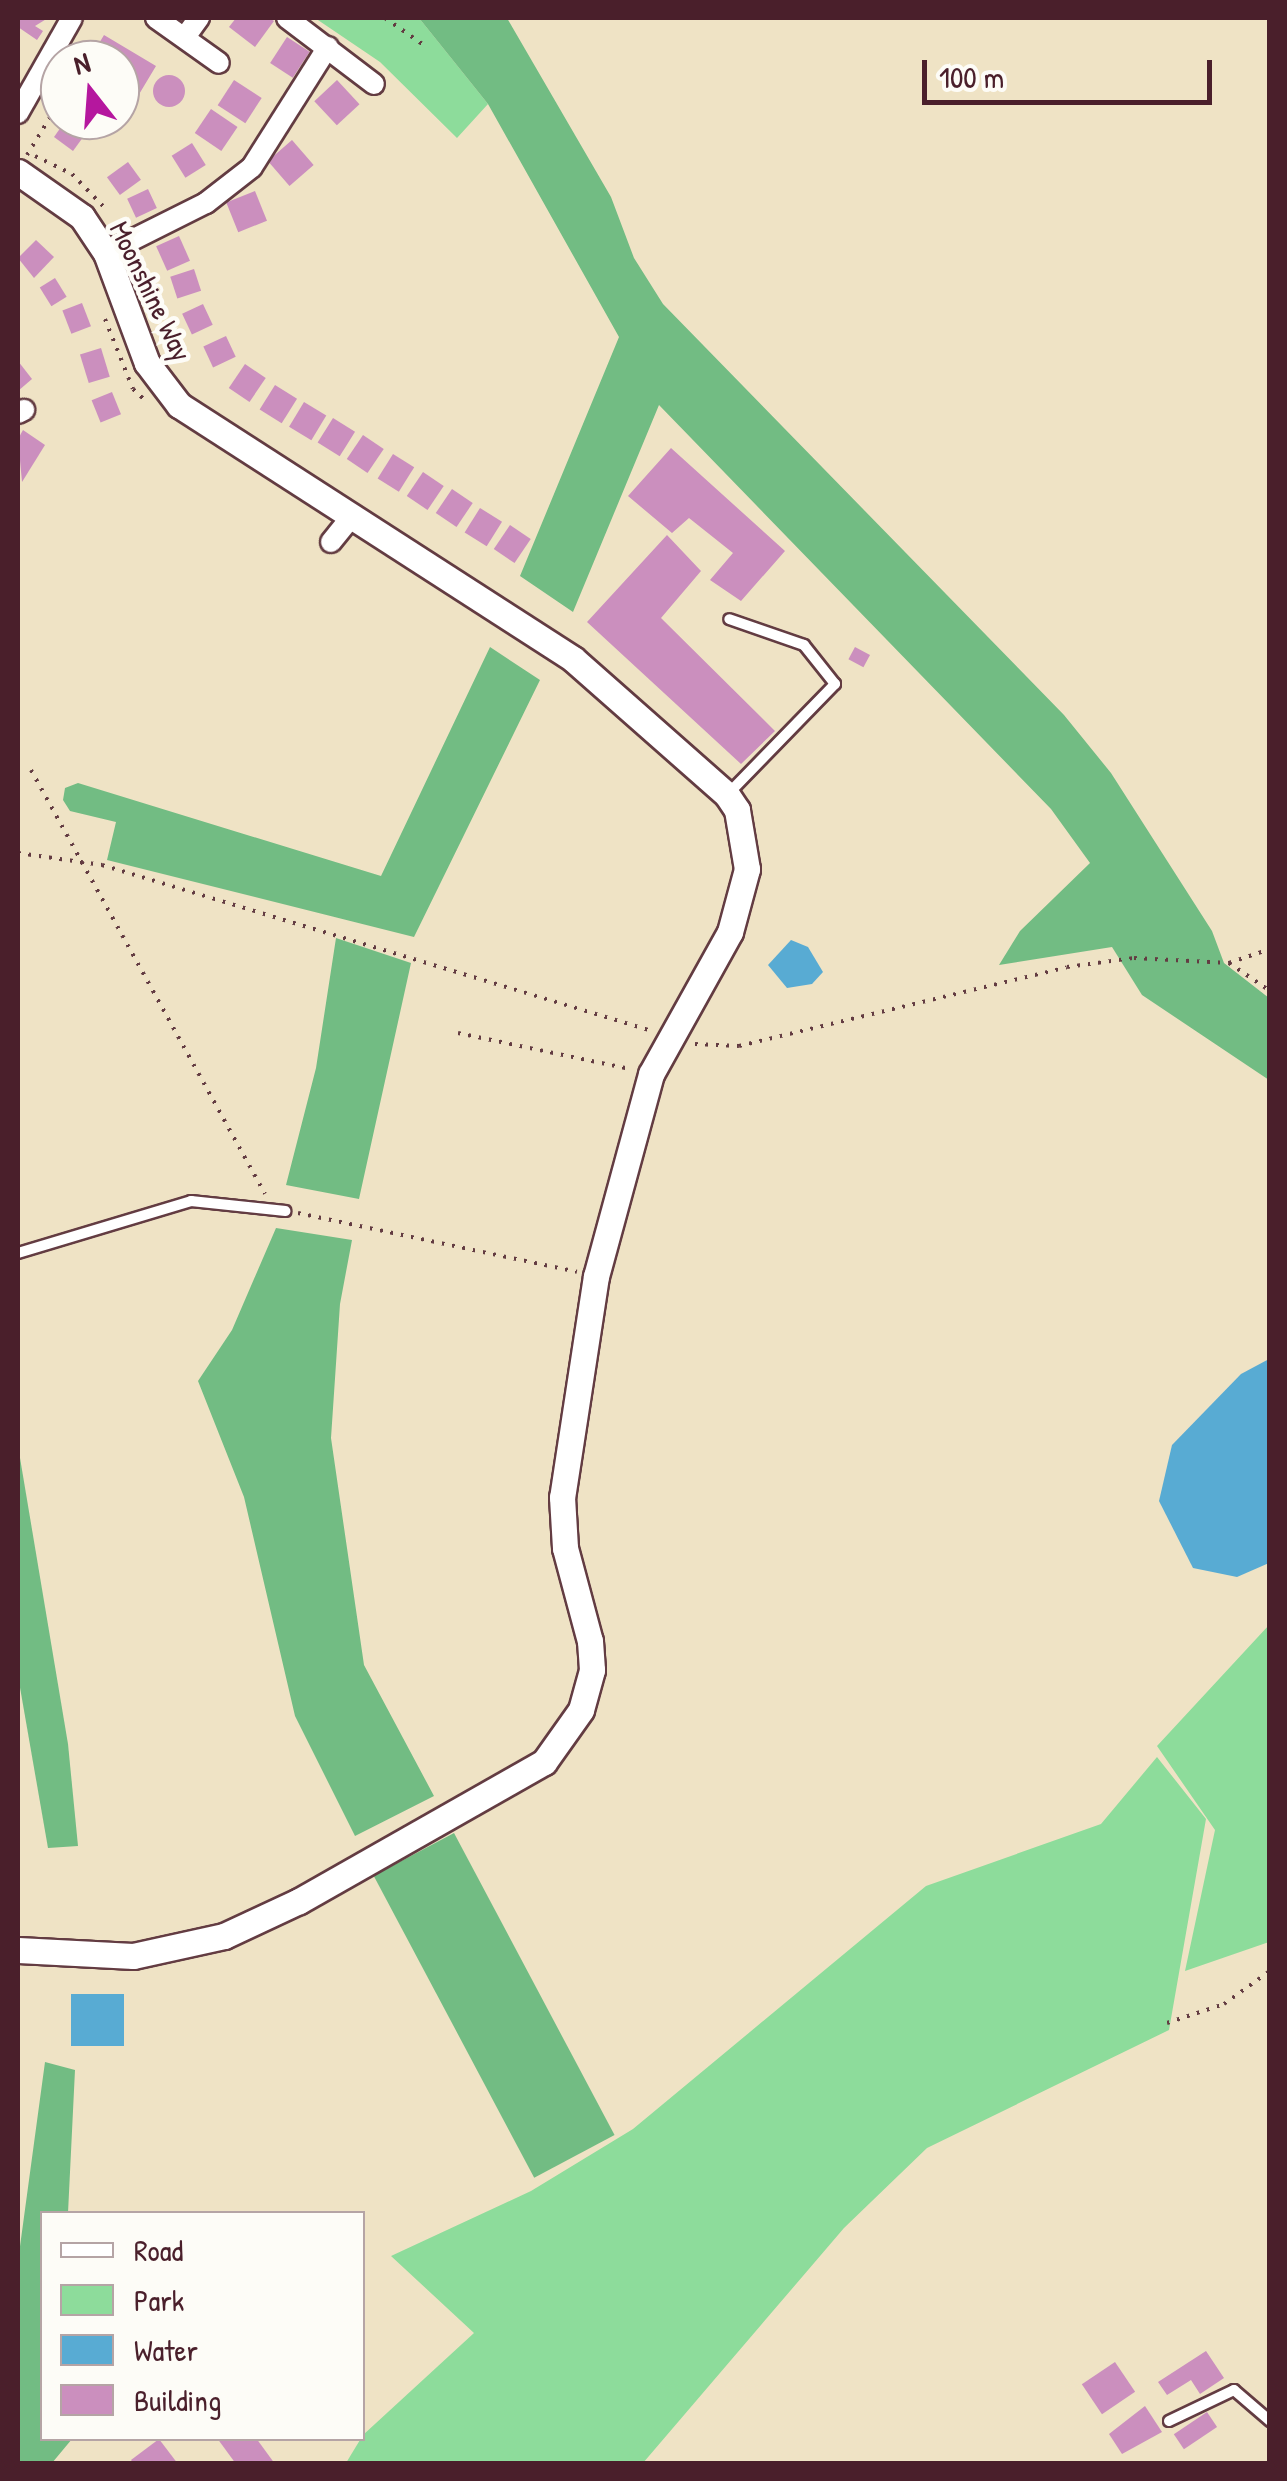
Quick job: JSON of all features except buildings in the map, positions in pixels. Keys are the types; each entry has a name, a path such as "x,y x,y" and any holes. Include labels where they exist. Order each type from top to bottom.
{"street":[{"path":"18,113 72,18"},
{"path":"156,18 219,63"},
{"path":"185,38 199,18"},
{"path":"287,18 374,84"},
{"path":"106,253 206,203 252,167 328,48"},
{"name":"Moonshine Way","path":"20,167 59,197 106,253 147,362 178,405 352,516"},
{"path":"18,1950 133,1956 224,1936 299,1901 544,1762 581,1710 592,1670 580,1592 565,1548 562,1497 596,1276 650,1074 730,932 748,869 737,810 573,659 352,516 330,542"}],"lane":[{"path":"726,796 835,684 804,645 729,618"},
{"path":"18,1254 191,1201 285,1211"},
{"path":"1168,2421 1234,2390 1270,2421"}],"path":[{"path":"385,18 428,48"},
{"path":"20,167 40,134"},
{"path":"31,770 256,1186 285,1211 596,1276"},
{"path":"18,853 82,861 259,910 669,1037 739,1046 1067,967 1168,956 1229,963 1270,949"},
{"path":"1229,963 1270,991"},
{"path":"458,1032 650,1074"},
{"path":"1167,2023 1224,2004 1270,1971"}],"green space":[{"path":"315,18 419,18 488,104 457,138 380,62"},
{"path":"419,18 507,18 611,197 634,258 663,304 1064,715 1111,773 1212,931 1224,963 1269,998 1269,1080 1142,995 1112,947 999,965 1020,931 1090,863 1051,809 659,405 573,612 520,576 619,337 488,104"},
{"path":"490,647 540,680 414,937 107,860 116,822 70,811 63,800 65,788 78,783 381,876"},
{"path":"336,938 411,963 359,1199 286,1185 316,1068"},
{"path":"276,1228 352,1240 340,1304 331,1438 364,1665 434,1796 355,1836 295,1716 244,1497 198,1381 232,1330"},
{"path":"18,1446 68,1744 78,1846 48,1848 18,1676"},
{"path":"1269,1625 1269,1942 1185,1971 1215,1830 1157,1746"},
{"path":"1157,1757 1206,1819 1169,2030 927,2148 844,2228 643,2463 346,2463 359,2441 365,2441 365,2433 474,2333 391,2256 531,2191 633,2129 926,1886 1101,1824"},
{"path":"454,1833 615,2135 534,2178 374,1876"},
{"path":"45,2062 75,2070 68,2211 40,2211 40,2441 70,2441 52,2463 18,2463 18,2261"}],"water":[{"path":"791,940 808,947 823,972 812,984 787,988 768,965"},
{"path":"1269,1359 1269,1563 1237,1577 1193,1568 1159,1501 1172,1445 1241,1374"},
{"path":"71,1994 124,1994 124,2046 71,2046"}]}
